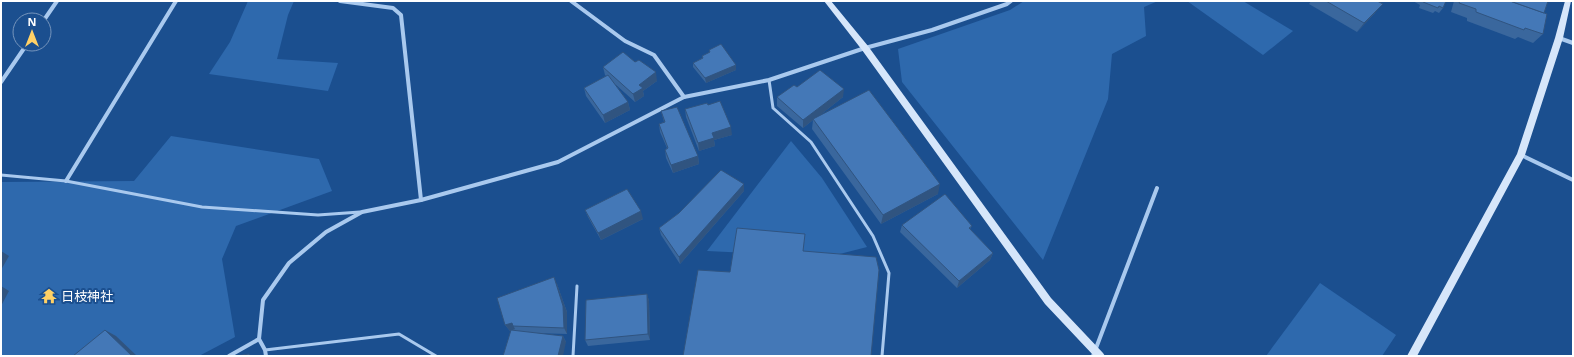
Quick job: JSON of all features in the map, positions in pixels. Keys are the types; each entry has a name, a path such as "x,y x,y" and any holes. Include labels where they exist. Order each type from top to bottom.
{"street":[{"path":"49,12 57,1"},
{"path":"66,181 176,1"},
{"path":"340,1 394,8 401,15 421,200"},
{"path":"571,1 625,41 654,55 684,97"},
{"path":"827,1 865,48 1048,301 1096,354 1157,188"},
{"path":"266,356 265,350 259,339 263,300 289,263 326,232 362,212 421,200 558,162 684,97 768,80 865,48 932,30 1011,1"},
{"path":"1412,356 1521,155 1559,38 1568,1"},
{"path":"1559,38 1573,43"},
{"path":"1,82 22,52"},
{"path":"1521,155 1573,180"},
{"path":"228,356 259,339"}],"lane":[{"path":"768,80 773,108 811,142 873,236 889,273 882,356"},
{"path":"1,175 66,181 202,207 318,215 362,212"},
{"path":"573,356 577,286"},
{"path":"265,350 399,334 436,356"}],"shaded area":[{"path":"248,1 294,1 288,15 277,59 338,63 328,91 209,74 230,42"},
{"path":"1024,1 1158,1 1144,7 1146,36 1112,54 1108,99 1043,260 902,82 898,49 1010,10"},
{"path":"1187,1 1243,1 1293,31 1263,55"},
{"path":"171,136 319,159 332,191 236,226 222,259 235,337 199,356 1,356 1,182 134,181"},
{"path":"791,141 822,178 867,247 828,257 707,251"},
{"path":"1320,283 1396,335 1382,356 1266,356"}],"building":[{"path":"1326,1 1377,1 1383,4 1364,23"},
{"path":"1446,1 1443,8 1439,6 1438,8 1423,2"},
{"path":"1460,1 1510,1 1547,14 1543,34 1525,28 1524,30 1476,12 1476,9 1459,3"},
{"path":"1510,1 1548,1 1544,13"},
{"path":"721,44 736,65 705,78 693,63 703,58 702,56 710,52 709,50"},
{"path":"623,52 635,62 639,60 656,72 639,85 643,88 633,94 603,67"},
{"path":"820,70 844,89 803,120 777,97 794,85 797,87"},
{"path":"608,75 628,102 603,115 584,88"},
{"path":"869,90 940,184 883,215 813,119"},
{"path":"720,101 731,127 712,133 714,138 698,143 685,109 707,103 708,105"},
{"path":"677,107 698,156 671,165 665,150 668,148 659,124 665,122 661,111"},
{"path":"721,170 744,184 679,257 659,228 679,213"},
{"path":"627,189 641,211 598,233 585,210"},
{"path":"945,194 972,226 969,228 993,253 959,281 902,225"},
{"path":"737,228 805,234 803,251 876,257 879,270 871,356 683,356 698,270 730,272"},
{"path":"554,277 563,306 564,328 513,326 512,323 505,325 497,298"},
{"path":"647,294 648,334 585,340 586,300"},
{"path":"105,330 132,356 73,356"},
{"path":"511,330 563,336 558,356 503,356"},
{"path":"249,354 250,356 240,356 242,355"}],"place":[{"name":"日枝神社","path":"49,296"}]}
